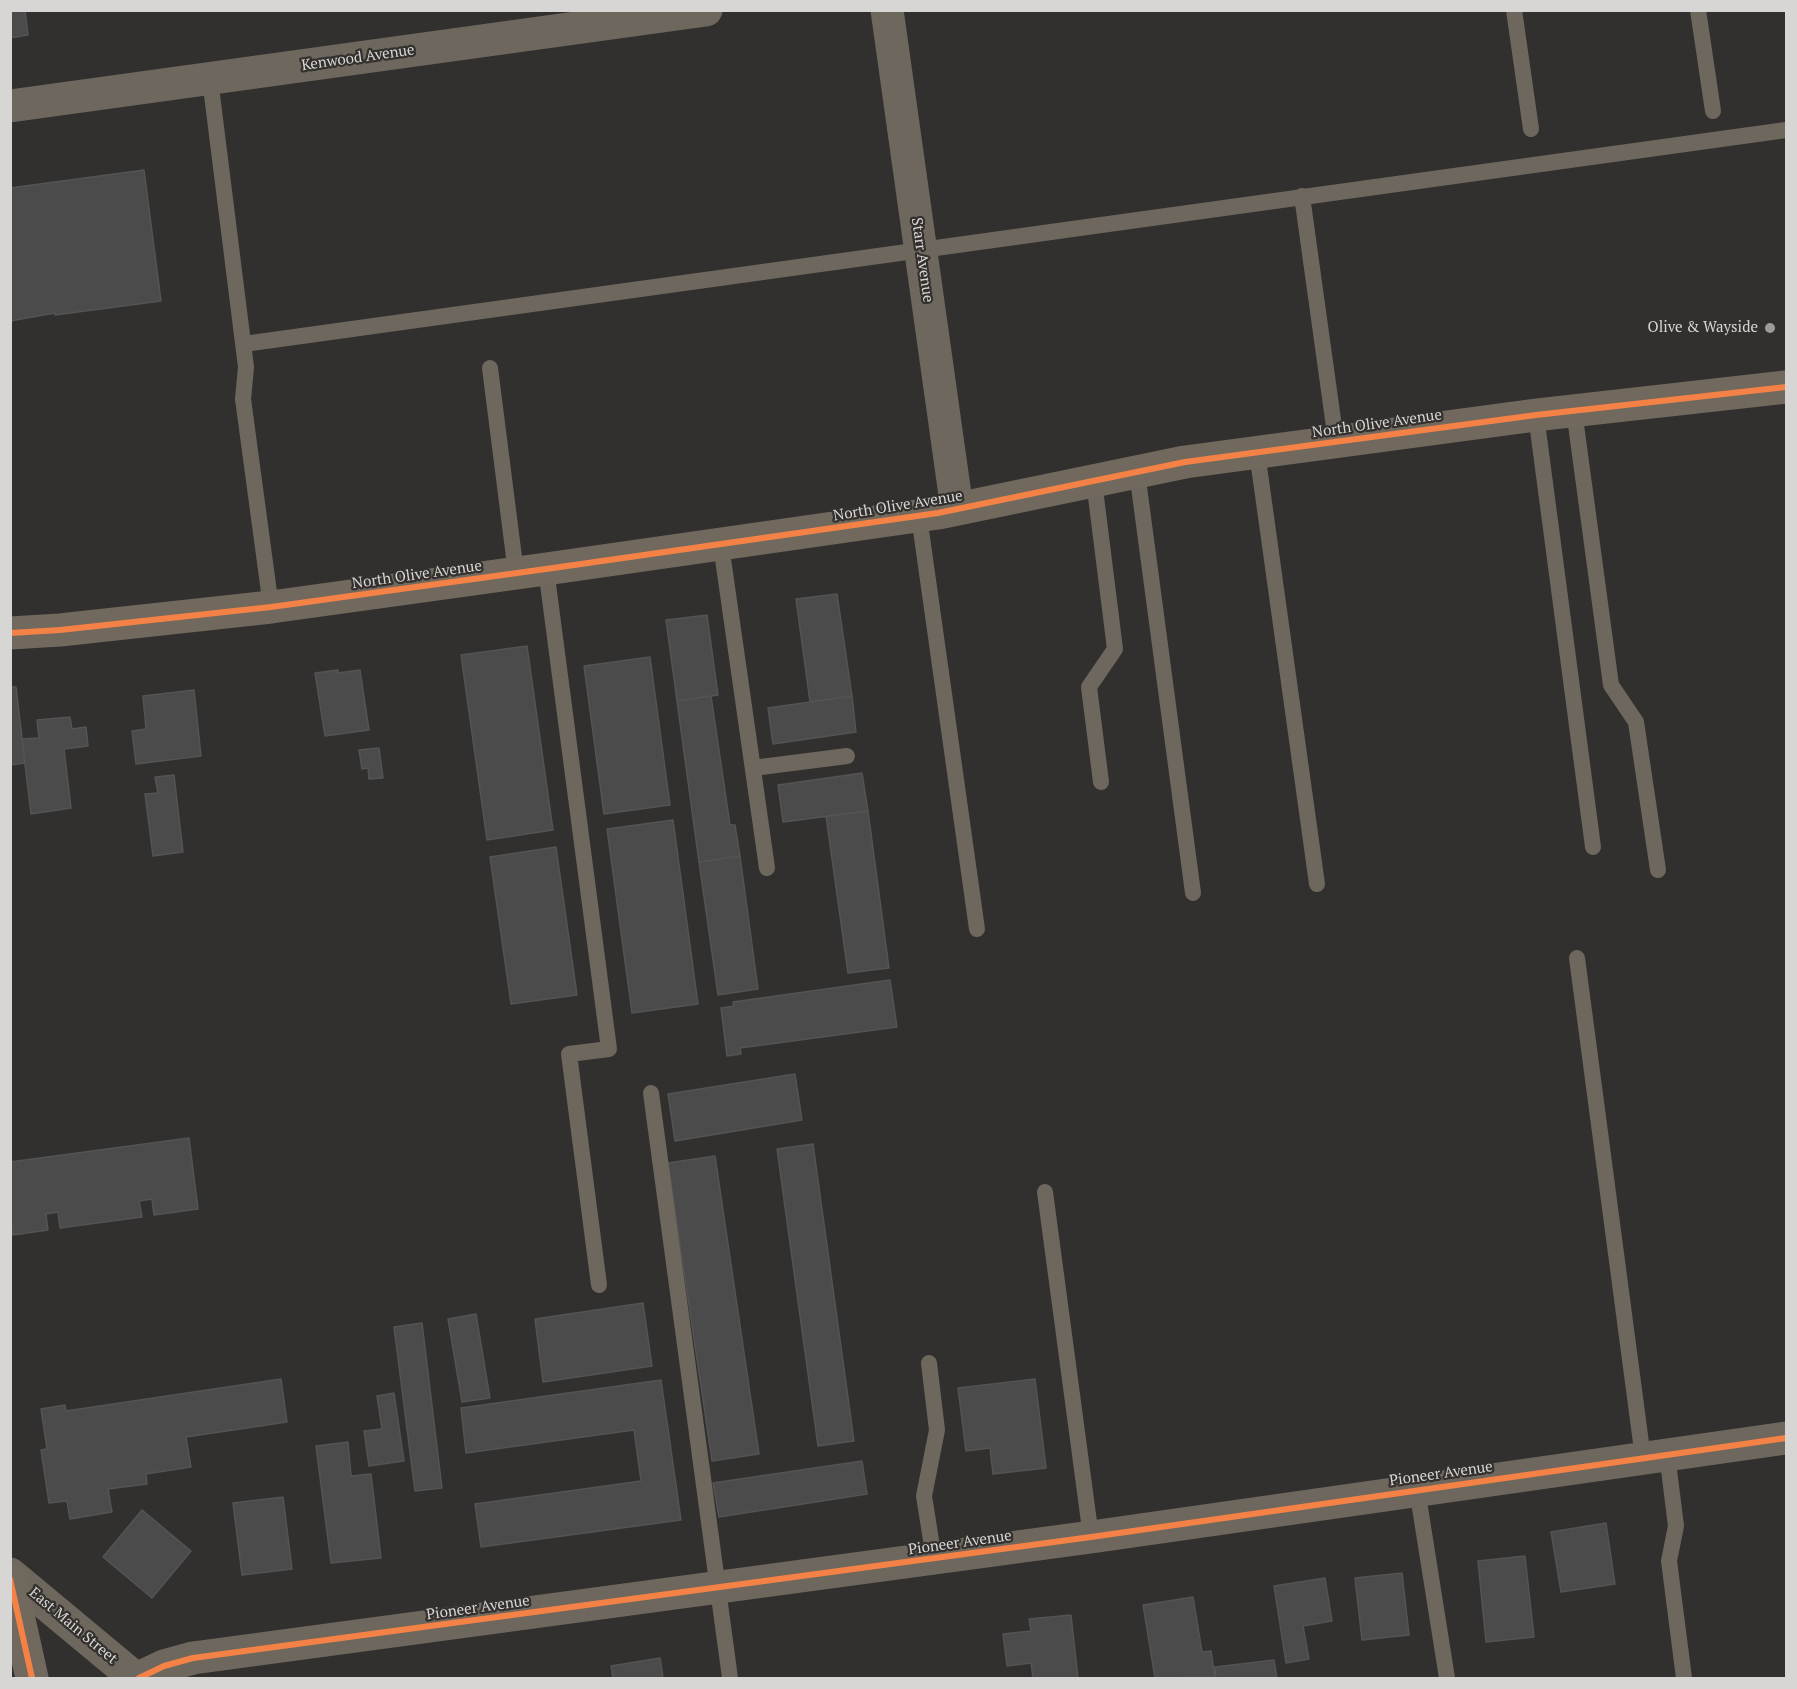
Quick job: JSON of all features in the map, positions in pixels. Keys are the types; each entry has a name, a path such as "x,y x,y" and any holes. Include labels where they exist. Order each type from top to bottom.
{"street":[{"name":"Kenwood Avenue","path":"10,106 706,10"},
{"name":"Starr Avenue","path":"887,10 957,509"},
{"name":"North Olive Avenue","path":"10,633 60,630 271,607 721,545 919,516 1137,472 1257,452 1574,410 1786,387"},
{"name":"Pioneer Avenue","path":"137,1678 164,1666 193,1659 1090,1538 1417,1489 1786,1438"},
{"path":"10,1577 32,1678"},
{"name":"East Main Street","path":"10,1577 137,1678"}],"lane":[{"path":"1514,10 1531,129"},
{"path":"1698,10 1713,111"},
{"path":"210,78 246,367 243,399 271,607"},
{"path":"243,344 1786,130"},
{"path":"1302,196 1336,441"},
{"path":"490,368 531,571 609,1049 569,1054 599,1285"},
{"path":"1574,410 1611,684 1636,722 1658,870"},
{"path":"1536,415 1593,848"},
{"path":"1257,452 1317,884"},
{"path":"1137,472 1193,893"},
{"path":"1094,481 1115,649 1089,687 1101,782"},
{"path":"919,516 977,929"},
{"path":"721,545 767,868"},
{"path":"753,768 847,756"},
{"path":"1577,958 1655,1456 1676,1526 1669,1561 1684,1678"},
{"path":"651,1093 730,1678"},
{"path":"1045,1192 1090,1538"},
{"path":"929,1363 938,1430 924,1496 934,1558"},
{"path":"1417,1489 1447,1678"}],"building":[{"path":"10,10 25,10 28,35 10,38"},
{"path":"144,170 161,301 55,315 55,313 10,321 10,188"},
{"path":"837,594 852,696 810,702 796,599"},
{"path":"707,615 718,695 677,701 666,620"},
{"path":"527,646 553,830 487,840 461,655"},
{"path":"650,657 670,805 604,814 584,666"},
{"path":"338,670 338,673 360,670 369,730 325,736 315,673"},
{"path":"10,687 16,687 25,763 10,765"},
{"path":"194,690 201,756 136,764 132,731 146,729 143,696"},
{"path":"711,696 730,825 735,825 740,856 699,862 677,701"},
{"path":"852,696 856,732 773,744 768,708"},
{"path":"70,717 72,729 86,727 88,746 64,749 71,808 31,814 22,739 39,738 37,720"},
{"path":"379,748 383,778 369,779 368,768 362,769 359,750"},
{"path":"862,773 868,811 783,822 778,785"},
{"path":"174,775 183,852 153,856 145,794 158,793 155,777"},
{"path":"868,811 889,968 848,973 826,816"},
{"path":"673,820 698,1004 632,1013 607,829"},
{"path":"556,847 577,995 511,1004 490,857"},
{"path":"740,856 758,989 718,995 699,862"},
{"path":"890,980 897,1027 740,1048 741,1054 727,1056 721,1008 734,1006 733,1002"},
{"path":"795,1074 802,1120 675,1141 668,1094"},
{"path":"189,1138 198,1209 154,1215 152,1199 139,1201 142,1217 60,1228 58,1212 46,1214 48,1230 13,1235 10,1219 10,1162"},
{"path":"813,1144 854,1441 818,1446 777,1149"},
{"path":"715,1156 759,1454 712,1461 668,1163"},
{"path":"643,1303 652,1366 543,1382 535,1319"},
{"path":"476,1314 490,1398 462,1402 448,1319"},
{"path":"422,1323 442,1488 415,1491 394,1327"},
{"path":"281,1379 287,1422 186,1437 191,1467 146,1474 147,1484 108,1489 112,1512 70,1519 67,1501 49,1503 41,1450 47,1449 41,1409 65,1405 66,1411"},
{"path":"1035,1379 1046,1468 993,1474 990,1448 966,1451 958,1388"},
{"path":"661,1380 681,1520 481,1547 475,1504 641,1481 634,1430 466,1453 461,1408"},
{"path":"394,1393 404,1461 369,1466 364,1431 382,1429 377,1396"},
{"path":"348,1442 351,1476 371,1474 381,1558 331,1563 316,1446"},
{"path":"862,1461 867,1494 719,1517 713,1483"},
{"path":"283,1497 292,1569 242,1575 233,1503"},
{"path":"142,1510 191,1551 152,1598 103,1557"},
{"path":"1606,1523 1615,1584 1561,1592 1551,1532"},
{"path":"1525,1556 1534,1637 1486,1642 1478,1561"},
{"path":"1402,1573 1409,1635 1362,1640 1355,1578"},
{"path":"1325,1578 1332,1621 1303,1626 1309,1659 1286,1663 1274,1586"},
{"path":"1193,1597 1202,1652 1211,1651 1215,1677 1155,1678 1143,1605"},
{"path":"1071,1615 1078,1678 1033,1678 1031,1663 1007,1666 1003,1634 1031,1631 1029,1619"},
{"path":"660,1658 663,1678 613,1678 611,1666"},
{"path":"1274,1660 1277,1678 1216,1678 1215,1667"}],"cycle path":[{"path":"10,633 60,630 271,607 546,569 938,513 1185,462 1536,415 1786,387"},
{"path":"139,1678 164,1666 193,1658 1091,1537 1786,1438"},
{"path":"10,1579 32,1678"}],"place":[{"name":"Olive & Wayside","path":"1770,328"}]}
